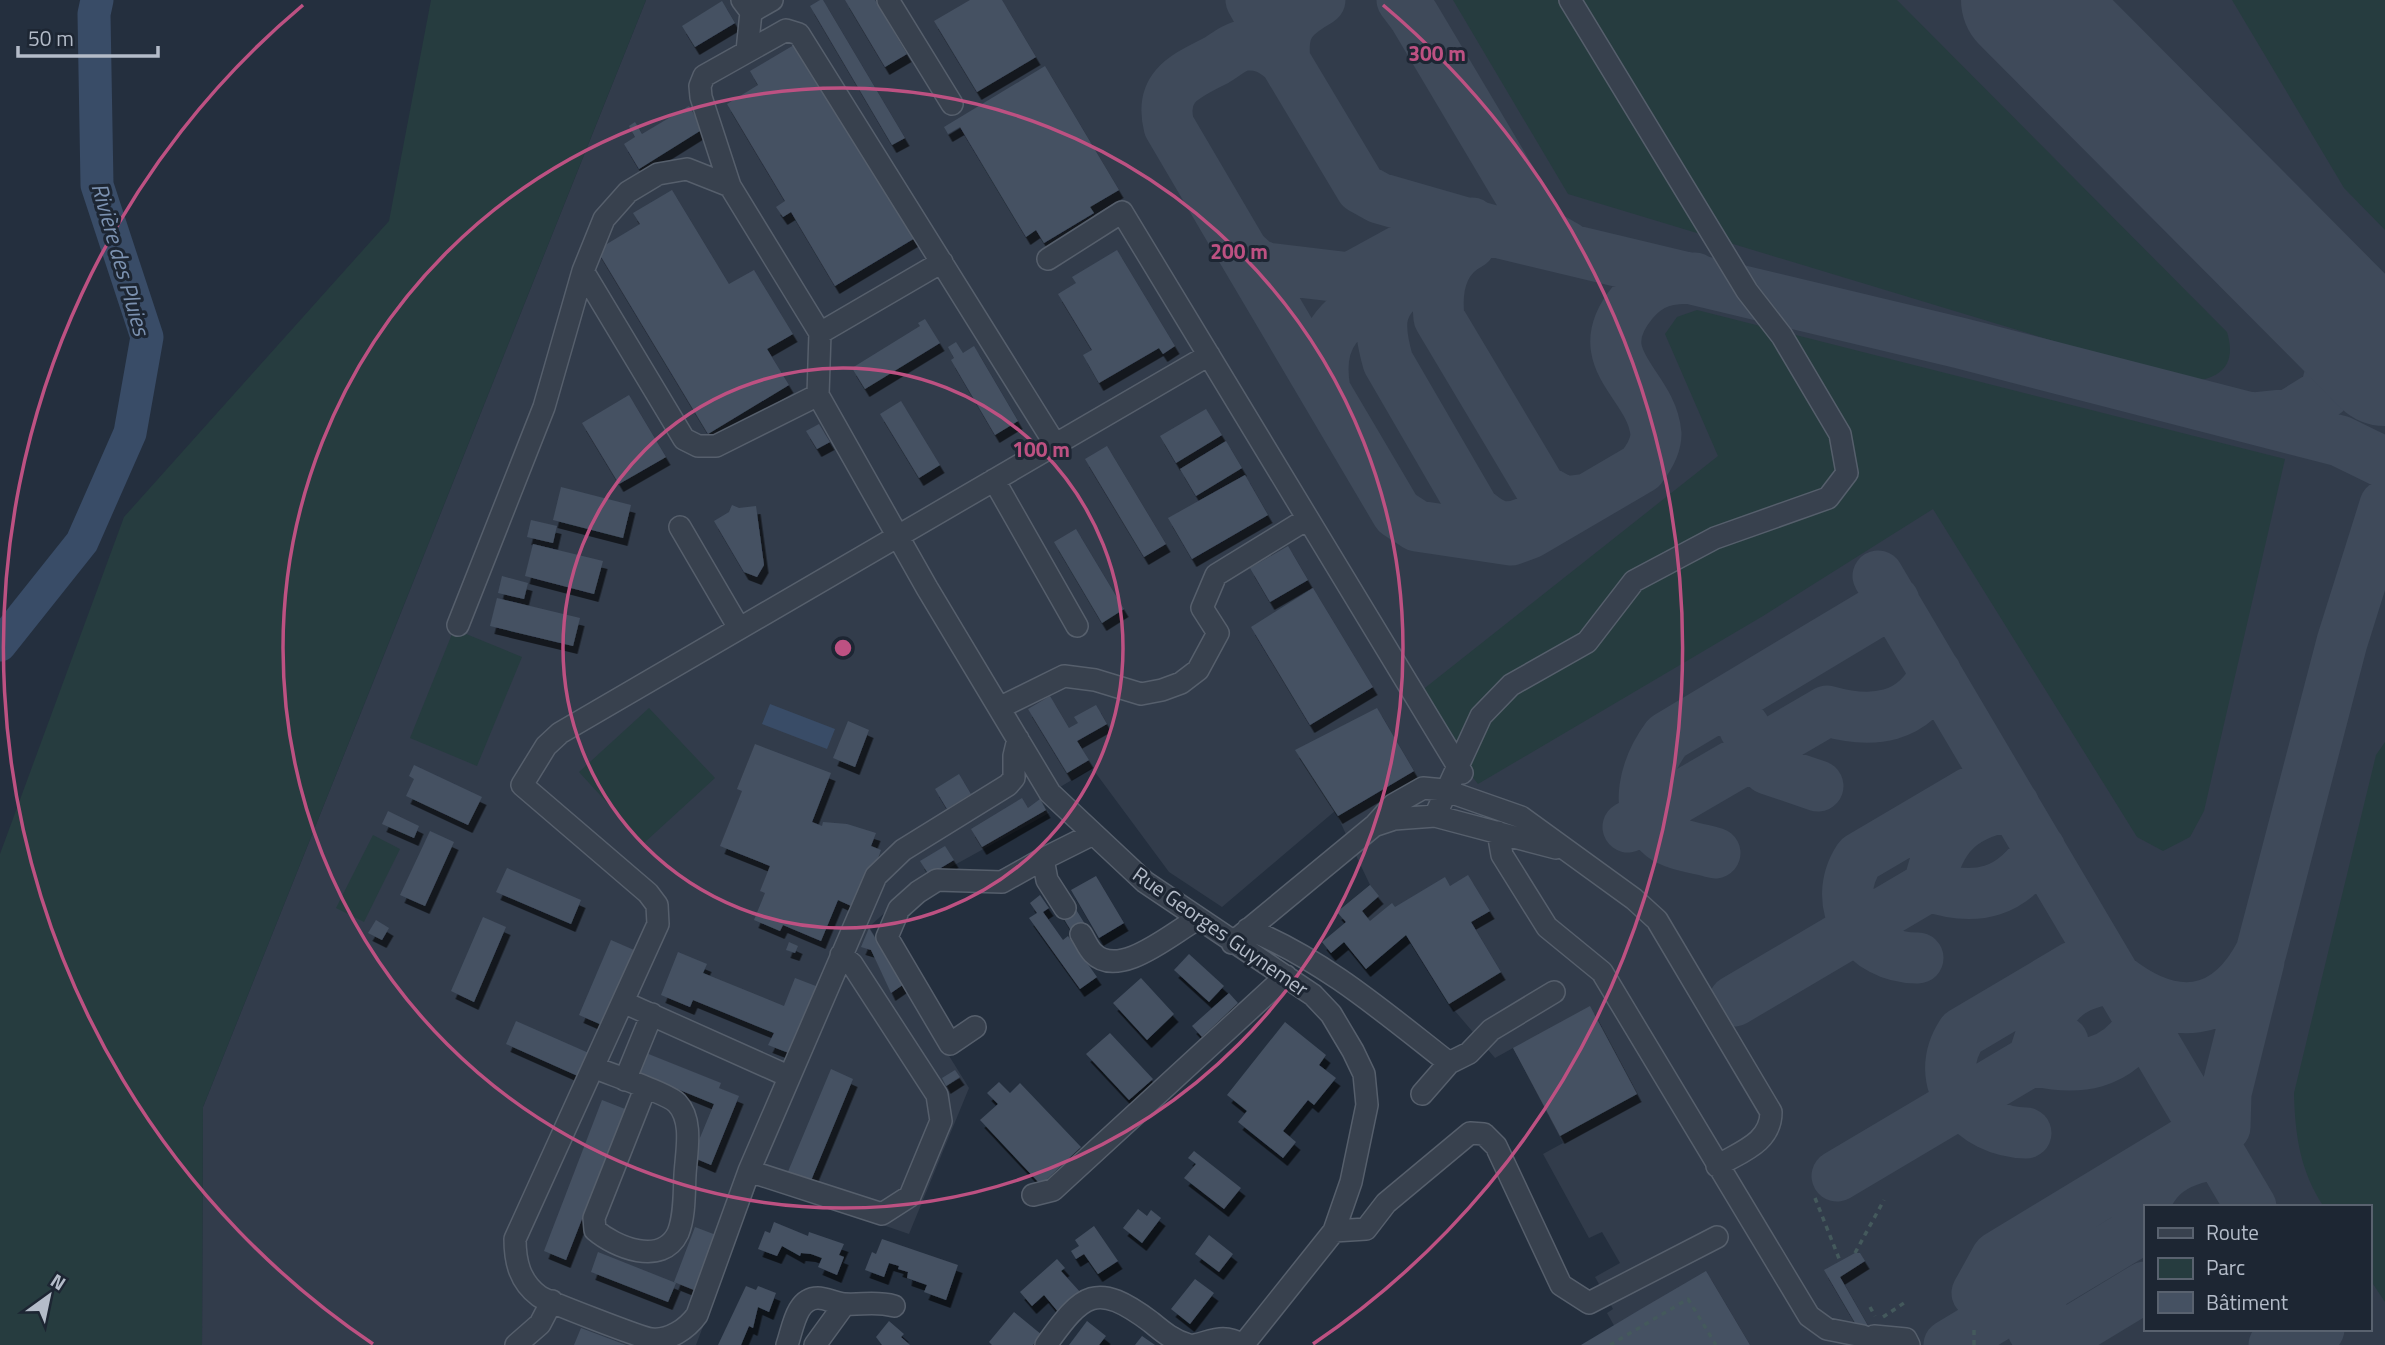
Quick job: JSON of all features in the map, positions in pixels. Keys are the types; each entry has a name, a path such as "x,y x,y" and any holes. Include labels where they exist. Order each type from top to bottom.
{"street":[{"path":"747,51 747,6 772,0"},
{"path":"888,0 951,104"},
{"path":"1435,816 1481,716 1511,685 1587,642 1634,581 1715,538 1828,498 1847,473 1840,434 1782,336 1747,291 1570,0"},
{"path":"583,271 684,439 698,446 716,446 818,395 820,333 730,186 700,86 704,76 786,30 799,34 1055,444"},
{"path":"458,625 544,407 583,271 604,219 628,192 659,174 687,169 730,186"},
{"path":"1048,259 1122,212 1480,802"},
{"path":"820,333 942,262"},
{"path":"1018,739 1014,756 1014,778 1008,785 903,850 876,876 788,1076 749,1171 697,1315 688,1328 652,1339 540,1297 525,1282 515,1261 515,1239 658,924 657,905 648,893 522,785 545,746 560,733 899,538 1209,355"},
{"name":"Rue Georges Guynemer","path":"818,395 1050,793 1144,883 1196,919 1240,936 1286,976 1313,995 1331,1014 1364,1074 1367,1105 1351,1182 1334,1231 1243,1345"},
{"path":"994,480 1077,626"},
{"path":"999,708 1064,676 1095,680 1141,694 1181,683 1198,670 1218,633 1202,608 1216,575 1307,519"},
{"path":"680,527 739,628"},
{"path":"1240,936 1375,825 1394,805 1423,788 1447,791 1521,817 1634,899 1657,920 1771,1112 1771,1125 1764,1138 1717,1166"},
{"path":"1375,825 1394,819 1435,816 1564,850"},
{"path":"1498,832 1502,855 1547,927 1602,972 1809,1316 1827,1329 1872,1331 1906,1339 1909,1345"},
{"path":"975,1027 950,1044 887,937 900,909 918,892 937,880 1002,882 1093,834"},
{"path":"1043,859 1047,880 1065,908"},
{"path":"1081,934 1094,954 1111,962 1134,959 1196,919"},
{"path":"1240,936 1282,943 1340,979 1449,1063"},
{"path":"749,1171 882,1214 910,1196 941,1121 937,1095 852,964 841,955"},
{"path":"1033,1195 1053,1190 1286,976"},
{"path":"1422,1094 1449,1063 1469,1053 1492,1030 1555,992"},
{"path":"623,1002 788,1076"},
{"path":"625,1080 652,1014"},
{"path":"593,1067 676,1102 688,1124 682,1217 677,1235 667,1247 647,1253 608,1241 595,1230 594,1218 645,1089"},
{"path":"1334,1231 1366,1229 1386,1203 1470,1133 1483,1134 1496,1146 1561,1284 1589,1303 1717,1237"},
{"path":"1046,1345 1067,1315 1088,1299 1104,1297 1123,1301 1177,1342 1189,1345"},
{"path":"788,1345 800,1307 808,1300 820,1298 844,1305 868,1301 894,1306"},
{"path":"516,1345 540,1324 552,1301"},
{"path":"815,1345 844,1305"},
{"path":"1195,1345 1218,1337 1230,1338 1243,1345"}],"path":[{"path":"1815,1198 1840,1261"},
{"path":"1855,1253 1884,1200"},
{"path":"1610,1345 1688,1299 1716,1345"},
{"path":"1872,1331 1907,1301"},
{"path":"1974,1330 1974,1345"}],"shaded area":[{"path":"646,0 2385,0 2385,1345 1625,1345 1607,1313 1613,1309 1595,1277 1620,1263 1602,1232 1589,1238 1543,1154 1563,1143 1513,1048 1495,1058 1449,1004 1406,935 1366,969 1344,942 1331,953 1346,923 1337,912 1370,885 1335,811 1222,907 1169,872 1092,768 1040,799 1049,813 911,889 869,927 969,1088 909,1234 758,1182 696,1345 202,1345 203,1107"}],"green space":[{"path":"431,0 646,0 203,1107 202,1345 0,1345 0,854 124,517 389,221"},
{"path":"1453,0 1897,0 2227,332 2230,344 2228,362 2218,374 2189,382 1568,194"},
{"path":"2232,0 2385,0 2385,230 2344,188"},
{"path":"1697,310 2285,459 2204,811 2190,837 2163,851 2137,837 1933,509 1763,616 1478,784 1411,699 1718,456 1665,334 1677,317"},
{"path":"454,629 522,657 477,766 410,738"},
{"path":"649,708 715,778 644,843 579,772"},
{"path":"2385,742 2385,1302 2371,1281 2371,1205 2323,1205 2309,1180 2300,1152 2294,1093 2376,755"},
{"path":"373,835 400,849 364,922 336,908"}],"water":[{"path":"770,704 835,729 827,749 762,724"}],"building":[{"path":"823,0 905,138 892,145 810,6"},
{"path":"845,0 875,0 907,54 885,67"},
{"path":"970,0 1002,0 1036,57 977,92 934,21"},
{"path":"722,1 735,23 695,47 682,26"},
{"path":"799,42 915,238 835,286 791,212 783,217 776,207 785,201 727,104 758,85 750,71"},
{"path":"1045,66 1119,190 1090,207 1094,213 1044,243 1036,230 1026,237 960,127 948,134 944,127"},
{"path":"689,106 703,129 639,169 624,144 635,137 629,126 635,122 642,134"},
{"path":"672,190 729,284 754,270 793,334 767,349 789,385 708,434 597,250 640,224 633,213"},
{"path":"1117,250 1175,346 1163,354 1159,348 1099,383 1083,355 1092,350 1058,294 1076,283 1072,277"},
{"path":"925,319 940,343 865,389 852,368 920,326 918,323"},
{"path":"956,342 963,353 974,346 1018,421 995,435 951,360 954,358 948,347"},
{"path":"629,395 666,457 619,484 582,423"},
{"path":"901,401 940,465 919,478 880,414"},
{"path":"1206,409 1222,435 1176,463 1160,436"},
{"path":"819,424 830,442 817,449 806,431"},
{"path":"1226,441 1242,468 1196,496 1180,469"},
{"path":"1107,446 1166,544 1144,557 1085,459"},
{"path":"1245,475 1268,515 1192,559 1168,518"},
{"path":"561,487 631,505 623,538 553,520"},
{"path":"732,505 739,508 756,506 764,565 757,577 744,572 714,521 729,512"},
{"path":"531,520 557,526 553,543 527,537"},
{"path":"1076,529 1124,609 1102,623 1054,542"},
{"path":"533,544 603,561 594,594 525,576"},
{"path":"1288,546 1308,580 1270,602 1250,568"},
{"path":"502,576 528,583 524,599 498,593"},
{"path":"1313,588 1373,687 1310,725 1251,627"},
{"path":"497,598 580,618 573,646 490,626"},
{"path":"1050,696 1069,728 1078,723 1074,717 1096,705 1107,724 1077,741 1089,760 1067,773 1028,709"},
{"path":"1377,708 1414,771 1338,816 1295,750"},
{"path":"848,721 869,730 855,767 833,758"},
{"path":"755,744 831,773 812,822 822,826 823,822 847,824 876,833 871,846 881,850 860,910 838,900 821,941 783,925 780,931 754,920 765,893 760,891 770,866 720,846 742,791 737,789"},
{"path":"414,765 482,797 468,825 406,796 414,779 409,776"},
{"path":"959,774 971,794 947,809 935,789"},
{"path":"1022,798 1028,808 1040,799 1046,810 982,847 971,829"},
{"path":"388,811 419,826 414,838 382,824"},
{"path":"430,831 454,842 425,906 400,895"},
{"path":"945,846 954,860 929,875 920,861"},
{"path":"507,868 581,900 571,924 496,892"},
{"path":"1468,875 1490,911 1471,922 1501,972 1449,1004 1406,935 1366,969 1344,942 1331,953 1322,942 1346,922 1337,912 1370,885 1379,896 1362,911 1370,921 1392,903 1395,907 1445,877 1450,886"},
{"path":"1096,876 1124,923 1099,938 1071,890"},
{"path":"1040,895 1049,908 1043,912 1063,940 1068,936 1097,977 1080,989 1029,918 1037,913 1030,903"},
{"path":"1072,903 1088,929 1075,937 1059,911"},
{"path":"483,917 506,927 474,1002 451,991"},
{"path":"376,920 389,928 382,940 368,933"},
{"path":"869,928 904,984 891,993 871,950 861,947"},
{"path":"611,940 634,950 602,1025 579,1015"},
{"path":"789,942 798,946 795,953 786,950"},
{"path":"678,952 707,964 703,973 784,1006 795,978 821,988 794,1055 768,1045 774,1033 693,1000 690,1007 661,995"},
{"path":"1189,954 1224,986 1209,1002 1174,970"},
{"path":"1141,978 1174,1014 1147,1040 1113,1003"},
{"path":"1229,993 1238,1003 1202,1037 1192,1026"},
{"path":"1590,1006 1637,1094 1560,1136 1513,1048"},
{"path":"516,1021 591,1054 580,1077 506,1044"},
{"path":"1285,1022 1326,1055 1319,1065 1336,1078 1314,1105 1308,1100 1283,1131 1296,1142 1283,1158 1238,1122 1247,1111 1227,1095"},
{"path":"1110,1033 1153,1079 1129,1100 1086,1054"},
{"path":"646,1053 721,1083 719,1088 739,1096 711,1165 692,1157 714,1104 638,1073"},
{"path":"831,1069 853,1079 810,1183 787,1174"},
{"path":"955,1070 960,1077 946,1086 942,1078"},
{"path":"999,1082 1010,1093 1020,1083 1081,1147 1041,1185 980,1120 998,1104 987,1093"},
{"path":"602,1100 625,1109 566,1260 544,1251"},
{"path":"1194,1151 1241,1188 1224,1209 1184,1178 1196,1164 1188,1158"},
{"path":"1138,1209 1147,1216 1151,1210 1161,1218 1142,1243 1123,1228"},
{"path":"774,1222 808,1236 809,1232 844,1244 839,1255 844,1257 837,1275 818,1267 822,1258 811,1254 801,1253 800,1256 782,1246 777,1256 758,1249 765,1231 770,1233"},
{"path":"1094,1226 1118,1261 1098,1274 1084,1254 1076,1259 1071,1251 1079,1246 1075,1240"},
{"path":"695,1227 716,1235 694,1290 674,1282"},
{"path":"1209,1235 1233,1254 1219,1272 1195,1254"},
{"path":"882,1239 958,1265 946,1300 924,1292 927,1285 907,1278 908,1272 898,1269 899,1266 889,1263 884,1277 865,1270 872,1252 876,1254"},
{"path":"598,1252 676,1283 668,1302 591,1272"},
{"path":"1855,1253 1860,1253 1865,1261 1840,1277 1879,1345 1868,1345 1824,1270"},
{"path":"1057,1259 1065,1268 1061,1271 1081,1293 1059,1313 1044,1295 1032,1306 1020,1292"},
{"path":"1706,1271 1750,1345 1581,1345 1641,1309"},
{"path":"1195,1279 1214,1293 1190,1324 1171,1309"},
{"path":"746,1286 756,1290 758,1286 776,1293 769,1312 758,1307 753,1328 749,1326 741,1345 718,1345"},
{"path":"1014,1312 1042,1335 1033,1345 992,1345 989,1342"},
{"path":"889,1321 904,1334 901,1337 910,1345 882,1345 876,1337"},
{"path":"1087,1321 1106,1336 1099,1345 1069,1345"},
{"path":"581,1328 626,1345 574,1345"},
{"path":"1142,1336 1155,1345 1135,1345"}],"waterway":[{"name":"Rivière des Pluies","path":"0,645 82,542 130,433 147,337 97,185 94,14 97,0"}],"taxiway":[{"path":"1251,0 1285,61"},
{"path":"1320,0 1302,11 1290,24 1285,39 1285,61 1361,188 1379,198 1504,234 1960,343 2340,441 2385,463"},
{"path":"1402,0 1537,223 1546,235 1567,247"},
{"path":"1285,61 1262,47 1242,46 1186,77 1178,84 1168,101 1169,126 1243,252 1255,263 1266,268 1350,278 1443,227 1472,223"},
{"path":"1470,244 1452,258 1442,276 1438,297 1439,318 1541,489 1564,502 1588,499"},
{"path":"1243,252 1397,513 1417,526 1511,540 1530,533 1644,464 1653,448 1656,434 1652,416 1618,356 1616,340 1620,322 1633,302 1646,289 1668,280 1695,278"},
{"path":"1414,275 1393,294 1383,313 1382,334 1388,362 1474,510 1485,519 1503,527 1524,523"},
{"path":"2252,418 2291,414 2325,393 2334,360 2297,277"},
{"path":"1325,390 1325,349 1332,334 1355,310 1405,280"},
{"path":"2142,1022 2133,1037 2121,1048 2095,1062 2065,1065 2033,1060 2051,1014 2059,1002 2082,986 2116,978 2157,1002 2177,1007 2196,1007 2215,1002 2231,991 2247,974 2261,952 2342,642 2385,505"},
{"path":"1878,576 2250,1205"},
{"path":"1715,853 1667,839 1652,826 1646,814 1644,801 1648,774 1667,737 1894,601"},
{"path":"1628,827 1827,711 1876,717 1904,709 1927,688 1936,673"},
{"path":"1744,727 1768,769 1818,786"},
{"path":"1918,958 1899,956 1867,939 1850,911 1850,876 1859,858 1971,792"},
{"path":"1734,1001 1929,886 1939,853 1956,829 1981,814 2014,805"},
{"path":"1929,886 1963,893 1992,890 2018,875 2040,849"},
{"path":"2225,1127 2226,1093 2259,961"},
{"path":"2026,1133 1989,1124 1974,1114 1962,1101 1954,1086 1951,1070 1953,1052 1962,1033 2075,966"},
{"path":"1837,1176 2063,1042"},
{"path":"1977,1293 1997,1257 2210,1128 2220,1113 2226,1093"},
{"path":"1949,1345 2135,1233 2146,1200 2162,1177 2185,1162 2219,1154"},
{"path":"2033,1330 2074,1330 2144,1288"},
{"path":"2274,1345 2294,1334 2309,1331"}],"runway":[{"path":"2024,0 2385,363"}]}
